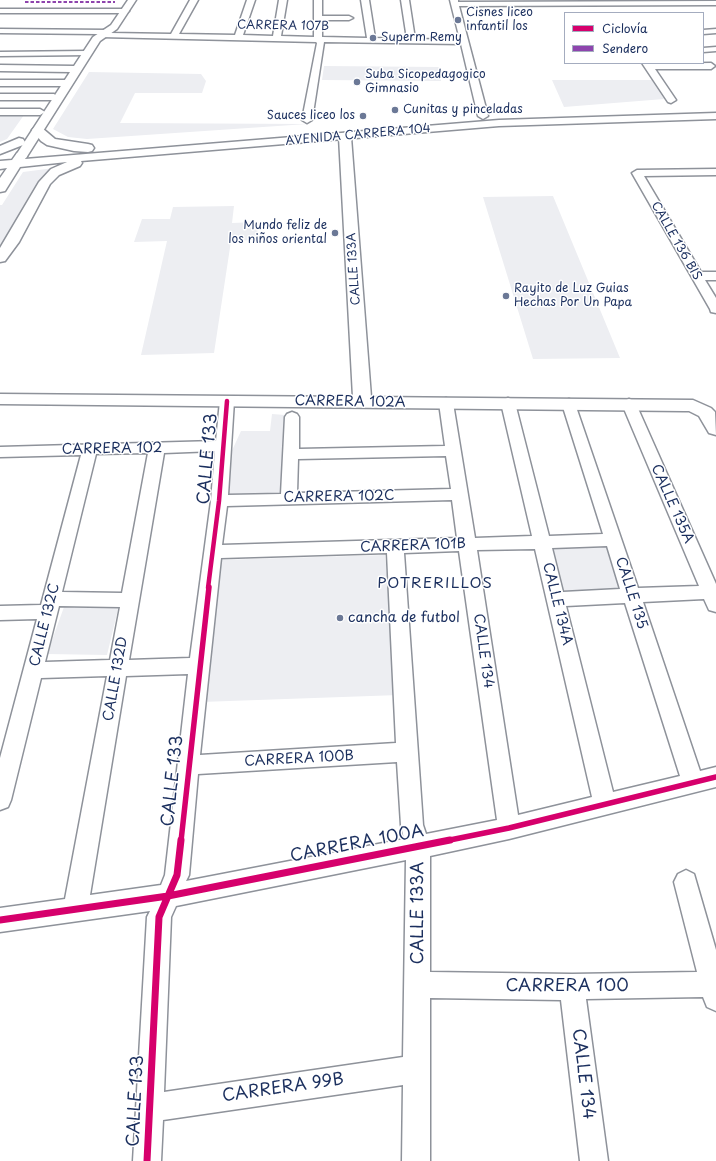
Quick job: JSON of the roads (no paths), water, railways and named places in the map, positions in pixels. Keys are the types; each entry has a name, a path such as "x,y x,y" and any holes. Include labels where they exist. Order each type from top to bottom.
{"main road":[{"path":"6,160 38,130 86,53 97,38 113,28 114,22 125,11 132,0"},
{"path":"0,68 76,69"},
{"path":"0,188 6,160 40,112 67,83"},
{"name":"AVENIDA CARRERA 104","path":"6,160 483,116 581,110 716,108"},
{"name":"AVENIDA CARRERA 104","path":"92,152 345,136 511,122 716,116"},
{"path":"38,130 40,134 51,142 92,152"},
{"name":"CALLE 133A","path":"345,136 362,402"},
{"path":"0,258 12,242 50,176 92,152"},
{"name":"CARRERA 102A","path":"0,399 684,405 699,408 709,416 716,430"}],"street":[{"path":"174,36 194,0"},
{"path":"238,38 250,0"},
{"path":"278,38 283,0"},
{"path":"307,120 321,43 318,39 318,0"},
{"path":"365,0 372,40"},
{"path":"405,0 411,41"},
{"path":"0,30 23,1 115,2"},
{"path":"483,116 454,2 569,2 604,4 716,3"},
{"path":"604,4 610,12"},
{"path":"0,11 125,11"},
{"path":"318,18 349,18"},
{"name":"CARRERA 107B","path":"0,30 97,38 174,36 464,42"},
{"path":"704,32 716,32"},
{"path":"704,50 716,49"},
{"path":"0,54 86,53"},
{"path":"704,57 714,69"},
{"path":"647,65 714,69"},
{"path":"647,65 671,100"},
{"path":"0,83 67,83"},
{"path":"0,97 54,98"},
{"path":"0,112 40,112"},
{"name":"CALLE 136 BIS","path":"716,172 637,173 716,309"},
{"path":"697,276 716,276"},
{"name":"CALLE 133","path":"147,1161 159,916 177,874 198,666 219,501 227,401"},
{"name":"CALLE 134","path":"446,403 509,828"},
{"name":"CALLE 134A","path":"508,403 605,804"},
{"name":"CALLE 135","path":"569,404 693,783"},
{"name":"CALLE 135A","path":"629,404 714,596"},
{"path":"289,498 292,418"},
{"name":"CARRERA 102","path":"0,452 223,446"},
{"name":"CALLE 132D","path":"75,910 157,448"},
{"name":"CALLE 132C","path":"0,800 90,449"},
{"path":"290,454 453,451"},
{"name":"CARRERA 102C","path":"219,501 460,494"},
{"name":"CARRERA 101B","path":"213,552 614,540"},
{"name":"CALLE 133A","path":"395,546 412,825 418,847 416,1161"},
{"path":"556,599 632,596 714,596"},
{"path":"0,613 50,605 130,600"},
{"path":"34,670 198,666"},
{"name":"CARRERA 100B","path":"189,765 408,752"},
{"name":"CARRERA 100A","path":"0,920 168,896 418,847 509,828 716,777"},
{"path":"686,882 715,988"},
{"name":"CARRERA 100","path":"418,985 715,988"},
{"name":"CALLE 134","path":"572,987 594,1161"},
{"name":"CARRERA 99B","path":"149,1108 417,1069"}],"place":[{"name":"Cisnes liceo infantil los","path":"458,20"},
{"name":"Superm Remy","path":"373,38"},
{"name":"Suba Sicopedagogico Gimnasio","path":"357,82"},
{"name":"Cunitas y pinceladas","path":"395,110"},
{"name":"Sauces liceo los","path":"363,116"},
{"name":"Mundo feliz de los niños oriental","path":"335,233"},
{"name":"Rayito de Luz Guias Hechas Por Un Papa","path":"506,296"},
{"name":"cancha de futbol","path":"340,618"}],"district":[{"name":"POTRERILLOS","path":"435,584"}]}
